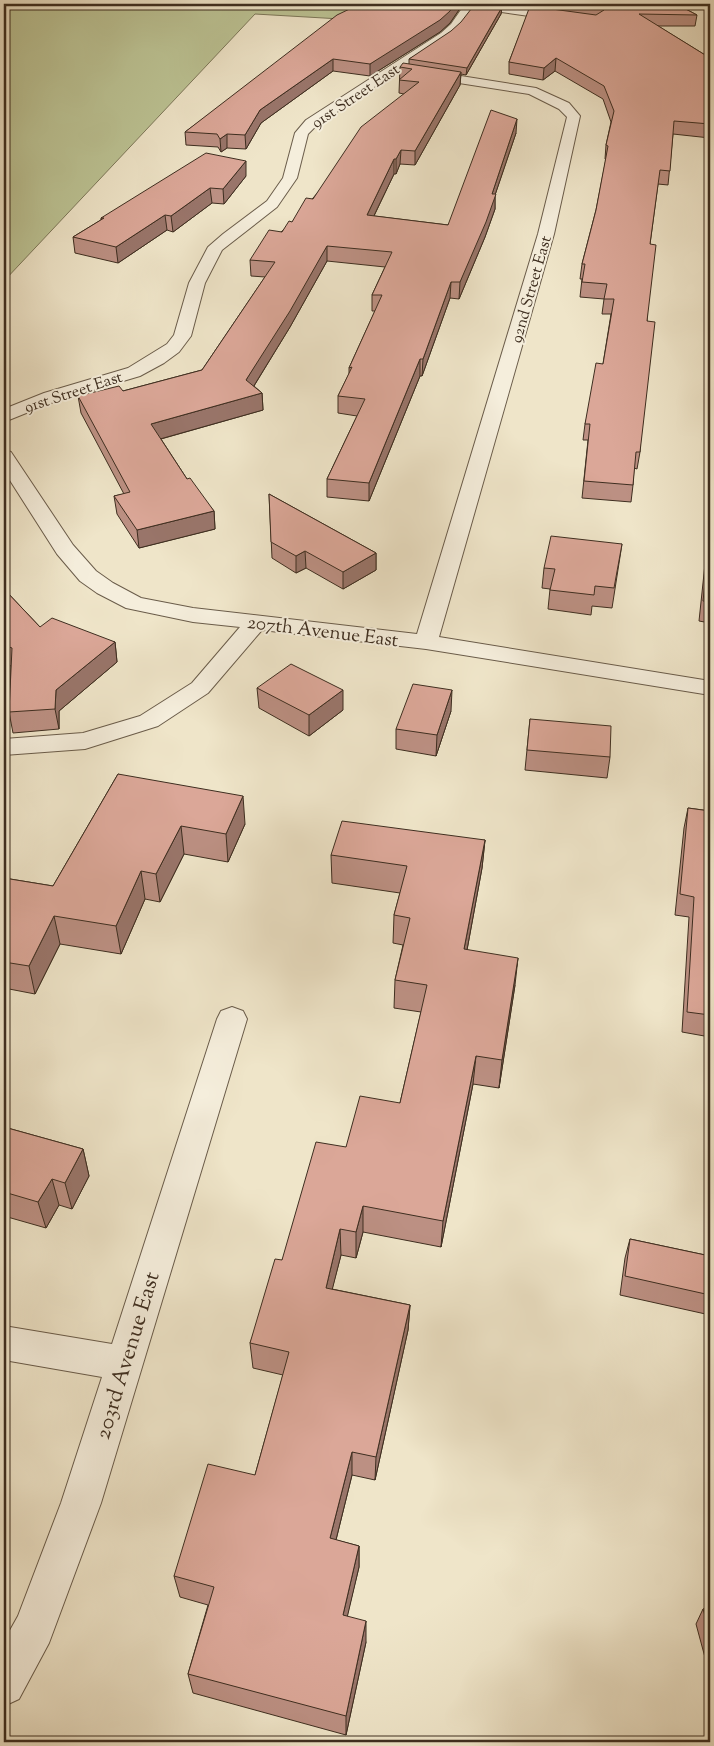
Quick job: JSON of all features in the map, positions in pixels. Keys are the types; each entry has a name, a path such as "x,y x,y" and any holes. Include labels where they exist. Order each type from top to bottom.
{"street":[{"path":"471,4 576,19"},
{"name":"91st Street East","path":"5,417 23,406 134,372 158,359 173,348 182,336 197,283 216,247 272,204 290,178 302,132 311,123 445,35 455,26 471,4"},
{"name":"92nd Street East","path":"393,69 532,91 552,99 574,116 546,234 426,642"},
{"name":"207th Avenue East","path":"4,456 65,548 88,576 105,588 134,603 193,615 426,642 710,688"},
{"path":"4,747 85,741 149,721 200,688 257,622"},
{"name":"203rd Avenue East","path":"4,1684 34,1628 81,1503 123,1363 232,1019"},
{"path":"4,1343 123,1363"}],"green space":[{"path":"4,4 372,4 358,20 255,14 4,281"}],"building":[{"path":"360,4 455,4 440,20 370,64 333,59 260,110 245,135 227,134 220,139 217,134 185,132 337,15"},
{"path":"475,4 502,7 467,68 409,59 451,31"},
{"path":"583,4 676,4 697,15 639,14 710,58 710,124 674,121 670,171 660,170 650,244 656,245 647,321 655,322 640,452 636,452 633,485 584,481 590,424 585,424 596,363 603,364 614,299 604,299 607,284 582,282 585,264 582,264 596,210 608,146 606,145 614,111 604,86 556,58 544,68 509,62 530,6 596,15 604,10 596,6"},
{"path":"403,63 461,72 415,151 401,150 396,159 394,159 367,215 448,225 491,110 517,119 492,194 496,194 486,222 460,282 451,282 423,359 420,359 369,483 327,479 365,399 338,396 382,295 372,295 392,252 327,246 290,311 246,380 262,393 151,424 187,479 190,478 214,511 137,530 114,496 130,492 78,396 119,386 123,391 202,370 275,262 250,260 269,230 282,232 289,221 292,222 306,198 313,199 361,127 419,82 399,80 412,69 400,67"},
{"path":"206,153 246,161 223,189 210,188 171,216 165,215 116,247 73,237 104,218 101,218"},
{"path":"269,494 376,553 343,572 305,551 296,556 271,542"},
{"path":"551,536 622,544 614,588 595,586 594,595 550,590 555,569 544,568"},
{"path":"710,545 710,602 703,601"},
{"path":"4,589 40,627 52,618 115,642 56,690 55,709 9,712 12,648 4,645"},
{"path":"291,664 343,690 309,715 257,688"},
{"path":"413,684 452,690 437,735 396,729"},
{"path":"530,719 611,726 610,757 527,750"},
{"path":"118,774 243,796 226,834 181,826 156,874 141,871 116,926 54,916 29,966 4,962 4,878 53,886"},
{"path":"688,808 710,811 710,1015 687,1012 694,897 680,894"},
{"path":"342,821 485,840 464,949 518,958 502,1060 476,1056 443,1221 363,1206 356,1232 340,1229 326,1288 410,1305 376,1457 352,1452 330,1538 359,1546 343,1615 366,1621 346,1716 188,1674 214,1587 174,1576 208,1464 255,1475 289,1352 250,1343 275,1259 282,1260 316,1142 346,1147 360,1096 400,1103 427,985 395,980 410,918 394,915 407,866 331,855"},
{"path":"4,1127 83,1149 65,1183 52,1179 38,1202 4,1192"},
{"path":"630,1239 710,1256 710,1295 625,1276"},
{"path":"710,1608 710,1633 703,1609"}]}
